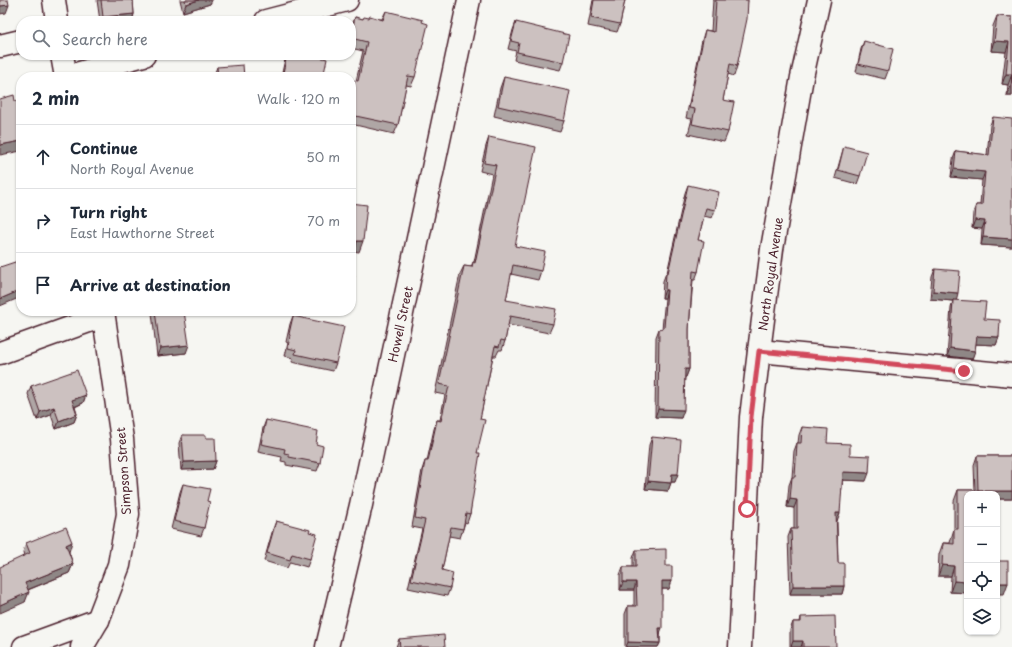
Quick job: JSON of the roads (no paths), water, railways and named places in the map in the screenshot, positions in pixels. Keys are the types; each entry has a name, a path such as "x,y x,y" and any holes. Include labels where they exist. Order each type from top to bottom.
{"street":[{"path":"54,0 56,16"},
{"path":"285,16 347,0"},
{"name":"Howell Street","path":"327,647 361,505 469,0"},
{"name":"North Royal Avenue","path":"740,647 751,417 759,351 773,241 802,77 819,0"},
{"path":"0,46 16,42"},
{"path":"63,60 65,72"},
{"path":"84,72 126,60"},
{"path":"0,352 95,316"},
{"name":"Simpson Street","path":"82,647 98,620 119,565 128,514 122,439 103,316"},
{"path":"759,351 1012,375"},
{"path":"24,647 98,620"}]}
